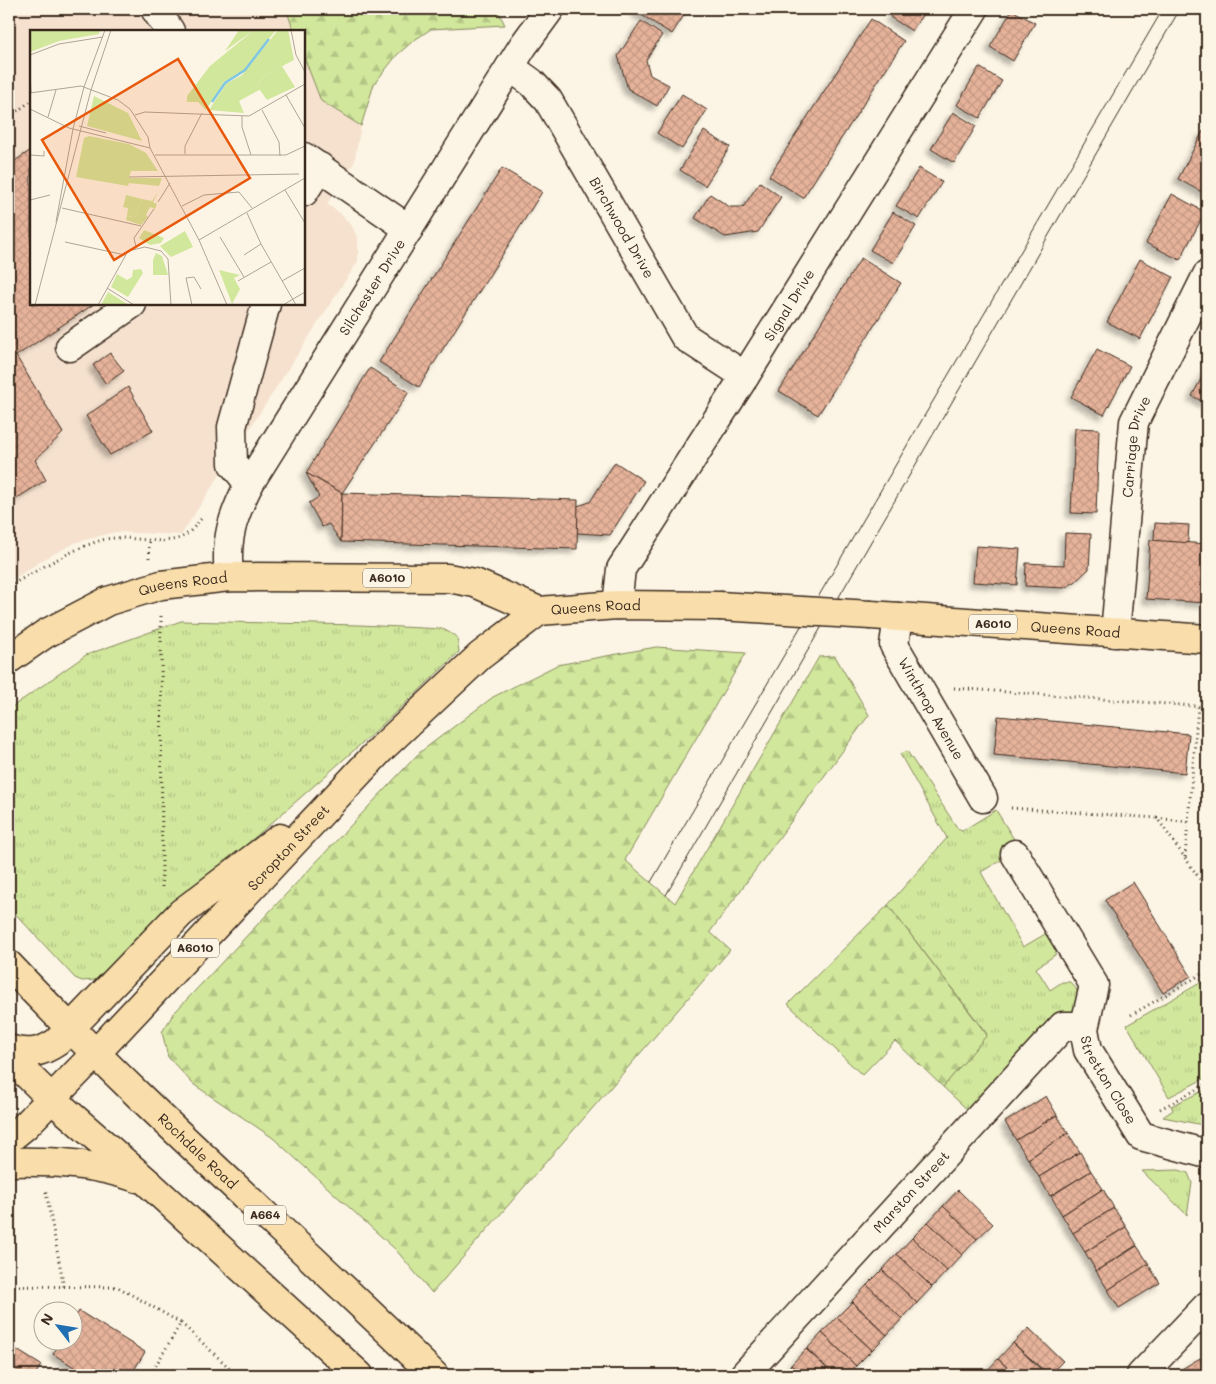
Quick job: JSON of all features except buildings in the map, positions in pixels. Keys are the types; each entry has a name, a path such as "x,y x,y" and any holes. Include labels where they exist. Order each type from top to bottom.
{"highway":[{"name":"Queens Road","path":"9,659 45,634 108,601 161,585 229,577 448,578 475,583 539,612 617,605 719,606 1207,639"},
{"name":"Scropton Street","path":"52,1099 383,747 480,656 539,612"},
{"path":"9,1049 32,1054 45,1050 71,1028 181,912 338,795"},
{"name":"Rochdale Road","path":"9,965 96,1053 434,1375"},
{"path":"9,1057 52,1099 146,1181 359,1375"},
{"name":"A6010","path":"9,1139 52,1099"},
{"path":"9,1162 76,1163 100,1167 146,1181"}],"street":[{"path":"155,9 169,30"},
{"name":"Silchester Drive","path":"229,577 227,542 234,519 249,484 510,67 550,9"},
{"name":"Signal Drive","path":"617,605 621,569 745,376 974,9"},
{"name":"Birchwood Drive","path":"510,67 531,82 548,100 685,337 745,376"},
{"path":"305,188 312,162 409,229"},
{"name":"Carriage Drive","path":"1115,633 1134,422 1207,276"},
{"path":"70,347 131,305"},
{"path":"249,484 233,464 232,427 266,305"},
{"name":"Winthrop Avenue","path":"898,617 894,645 993,802"},
{"name":"Stretton Close","path":"1015,854 1094,985 1084,1029 1088,1050 1140,1136 1207,1154"},
{"name":"Marston Street","path":"744,1375 1063,1026 1075,1026 1084,1029"},
{"path":"1141,1375 1207,1306"}],"path":[{"path":"9,117 30,103"},
{"path":"9,586 75,551 103,540 124,537 175,540 184,537 210,511 234,519"},
{"path":"161,607 162,893"},
{"path":"953,688 1207,707"},
{"path":"1185,858 1198,707"},
{"path":"993,802 1188,822"},
{"path":"1157,818 1204,885 1207,886"},
{"path":"1131,1015 1207,971"},
{"path":"1159,1109 1207,1084"},
{"path":"46,1191 64,1286"},
{"path":"9,1286 118,1287 181,1323 237,1375"},
{"path":"150,1375 181,1323"}],"shaded area":[{"path":"9,9 286,9 294,30 30,30 30,305 305,305 305,60 321,101 361,126 354,163 327,204 341,214 352,226 358,240 358,261 181,535 115,532 77,542 44,559 9,582"}],"green space":[{"path":"286,9 497,9 505,25 431,29 413,41 397,55 374,84 361,126 321,101 305,60 305,30 294,30"},
{"path":"181,621 443,629 457,637 459,652 370,736 140,938 95,980 82,981 75,978 9,907 9,709 86,655"},
{"path":"656,647 746,653 625,860 675,903 819,657 835,656 869,715 710,932 730,950 432,1293 396,1250 273,1138 193,1084 168,1057 162,1032 174,1013 419,753 493,697 557,665"},
{"path":"907,751 958,829 962,831 996,810 1020,849 981,872 1023,947 1047,933 1058,946 1055,955 1036,968 1050,990 1062,982 1070,982 1077,991 1080,1001 1074,1022 972,1114 943,1087 987,1034 888,905 947,838 900,754"},
{"path":"888,905 987,1035 943,1087 895,1041 862,1075 788,1004"},
{"path":"1207,979 1207,1077 1169,1097 1127,1025"},
{"path":"1207,1089 1207,1124 1203,1125 1163,1117 1173,1110 1171,1106"},
{"path":"1179,1170 1188,1173 1192,1183 1187,1215 1142,1171"}],"tram line":[{"path":"651,882 1163,9"},
{"path":"666,895 1180,9"}]}
